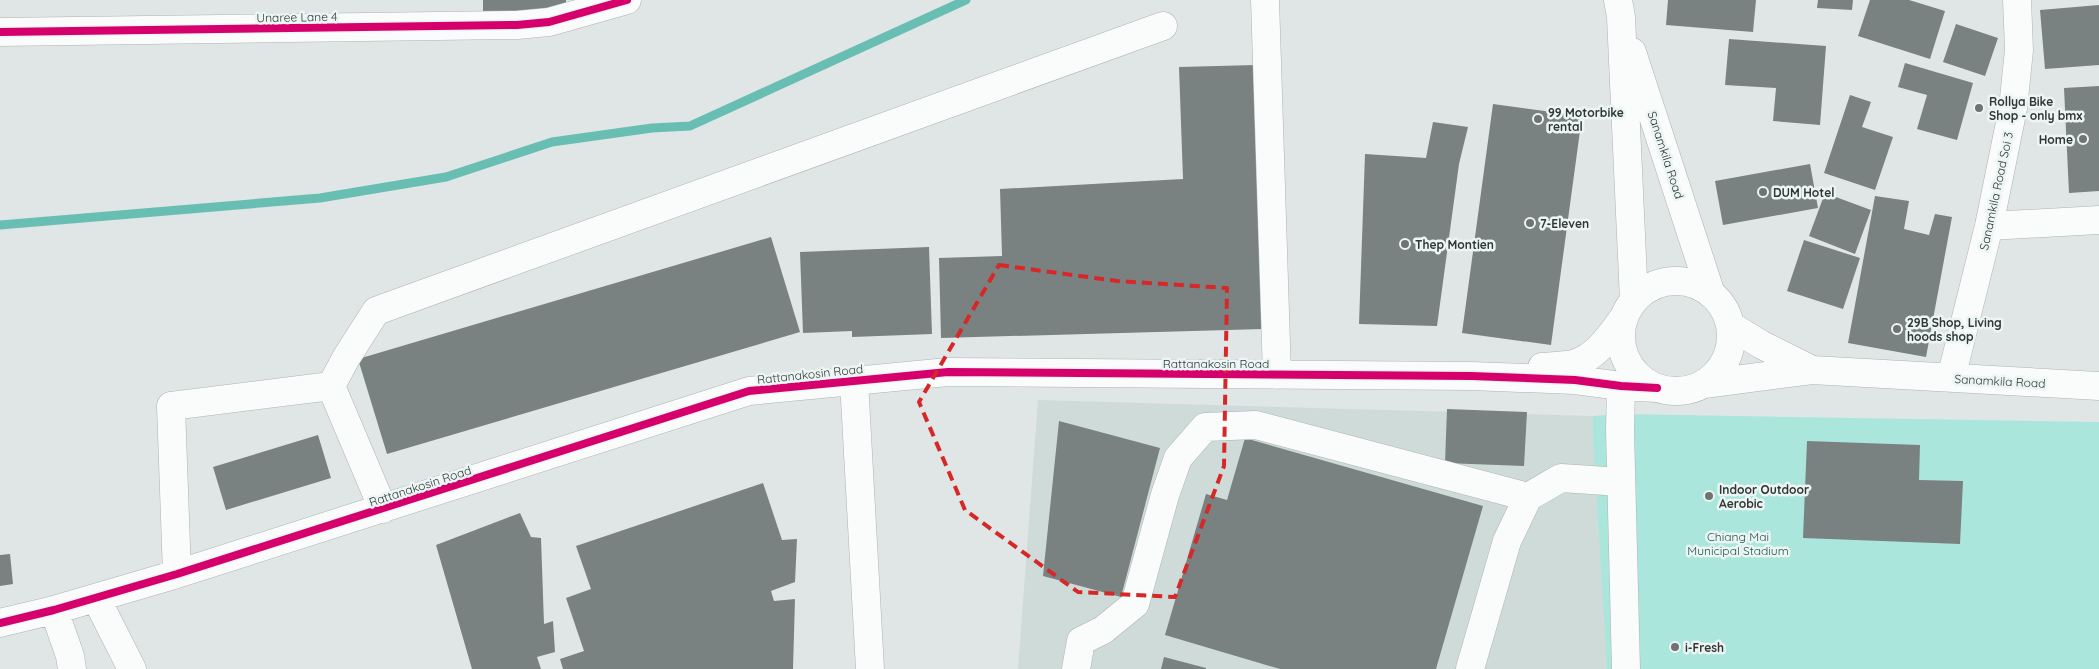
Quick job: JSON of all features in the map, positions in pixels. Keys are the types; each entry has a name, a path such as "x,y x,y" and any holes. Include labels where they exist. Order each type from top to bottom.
{"street":[{"name":"Unaree Lane 4","path":"0,32 517,25 549,22 594,5 627,0"},
{"path":"1265,0 1277,375"},
{"name":"Sanamkila Road Soi 3","path":"1951,378 1989,226 2013,108 2019,50 2017,0"},
{"name":"Sanamkila Road","path":"1620,8 1711,294"},
{"name":"Sanamkila Road","path":"1620,8 1629,309"},
{"path":"331,386 346,358 376,311 1163,26"},
{"path":"1989,226 2099,220"},
{"path":"1677,281 1695,284 1711,294 1723,308 1730,326 1731,343 1726,359 1717,373 1704,384 1689,390 1673,391 1657,388 1642,380 1630,367 1622,351 1620,334 1629,309 1645,290 1659,284 1677,281"},
{"name":"Rattanakosin Road","path":"1471,376 1574,364 1606,343 1629,309"},
{"name":"Sanamkila Road","path":"1730,326 1762,345 1812,370"},
{"name":"Sanamkila Road","path":"1704,384 1812,370 2099,386"},
{"name":"Rattanakosin Road","path":"0,622 54,610 177,574 749,392 948,372 1471,376 1575,380 1621,386 1657,388"},
{"path":"854,381 870,669"},
{"path":"331,386 384,509"},
{"path":"177,574 171,406 331,386"},
{"path":"1621,386 1621,482 1626,669"},
{"path":"1076,669 1081,641 1103,630 1135,604 1165,496 1178,458 1205,427 1256,425 1528,496"},
{"path":"1470,669 1507,541 1528,496 1561,478 1621,482"},
{"path":"96,598 132,669"},
{"path":"54,610 70,656 72,669"}],"highlighted area":[{"path":"999,265 1117,281 1227,288 1224,466 1175,597 1078,592 965,510 919,402"}],"shaded area":[{"path":"1038,400 1592,416 1601,525 1608,669 1018,669"}],"green space":[{"name":"Chiang Mai Municipal Stadium","path":"1621,414 2099,422 2099,669 1607,669 1592,416"}],"building":[{"path":"483,0 566,0 566,14 483,12"},
{"path":"1668,0 1756,0 1753,32 1666,25"},
{"path":"1818,0 1853,0 1852,10 1817,8"},
{"path":"1870,0 1909,0 1945,11 1930,59 1858,36"},
{"path":"2099,5 2099,65 2045,69 2040,10"},
{"path":"1956,24 1998,38 1985,76 1943,62"},
{"path":"1729,39 1826,46 1820,125 1773,121 1776,88 1725,85"},
{"path":"1905,63 1973,83 1957,140 1917,129 1927,95 1898,87"},
{"path":"1256,65 1263,329 941,338 939,258 1002,256 1000,189 1183,179 1179,67"},
{"name":"Home","path":"2099,86 2099,191 2069,193 2064,88"},
{"path":"1850,95 1871,102 1862,127 1893,137 1875,190 1824,173"},
{"path":"1493,104 1582,116 1551,345 1462,333"},
{"name":"Thep Montien","path":"1433,122 1468,127 1459,164 1437,326 1359,324 1365,154 1426,158"},
{"path":"1810,164 1818,208 1723,225 1715,181"},
{"path":"1825,193 1871,210 1855,254 1809,236"},
{"path":"1875,196 1909,201 1904,229 1929,235 1935,214 1952,217 1926,357 1848,343"},
{"path":"771,237 800,332 387,454 358,359"},
{"path":"1804,240 1860,258 1843,309 1787,291"},
{"path":"929,247 932,334 852,337 852,331 803,333 800,252"},
{"path":"1447,409 1527,412 1524,466 1445,463"},
{"path":"1059,421 1160,448 1121,597 1043,576"},
{"path":"318,435 331,478 226,510 213,467"},
{"path":"1245,438 1483,506 1436,669 1280,669 1165,635 1206,494 1227,500"},
{"path":"1807,441 1920,445 1919,480 1963,481 1960,544 1803,538"},
{"path":"763,483 782,540 797,539 795,582 771,591 774,601 795,599 793,669 563,669 560,659 584,651 566,598 591,589 576,546"},
{"path":"520,513 531,537 541,538 544,624 553,621 555,652 537,657 541,669 472,669 436,545"},
{"path":"10,554 13,584 0,586 0,555"},
{"path":"1164,657 1206,668 1206,669 1161,669"}],"waterway":[{"path":"0,225 320,198 446,177 552,142 652,128 690,126 966,0"}],"cycle path":[{"path":"0,32 517,25 549,22 627,0"},
{"path":"0,623 54,610 177,574 749,391 948,372 1471,376 1575,380 1621,386 1657,388"}],"place":[{"name":"Rollya Bike Shop - only bmx","path":"1979,108"},
{"name":"99 Motorbike rental","path":"1538,119"},
{"name":"Home","path":"2083,139"},
{"name":"DUM Hotel","path":"1763,192"},
{"name":"7-Eleven","path":"1530,223"},
{"name":"Thep Montien","path":"1405,244"},
{"name":"29B Shop, Living hoods shop","path":"1897,329"},
{"name":"Indoor Outdoor Aerobic","path":"1709,496"},
{"name":"i-Fresh","path":"1675,647"}]}
